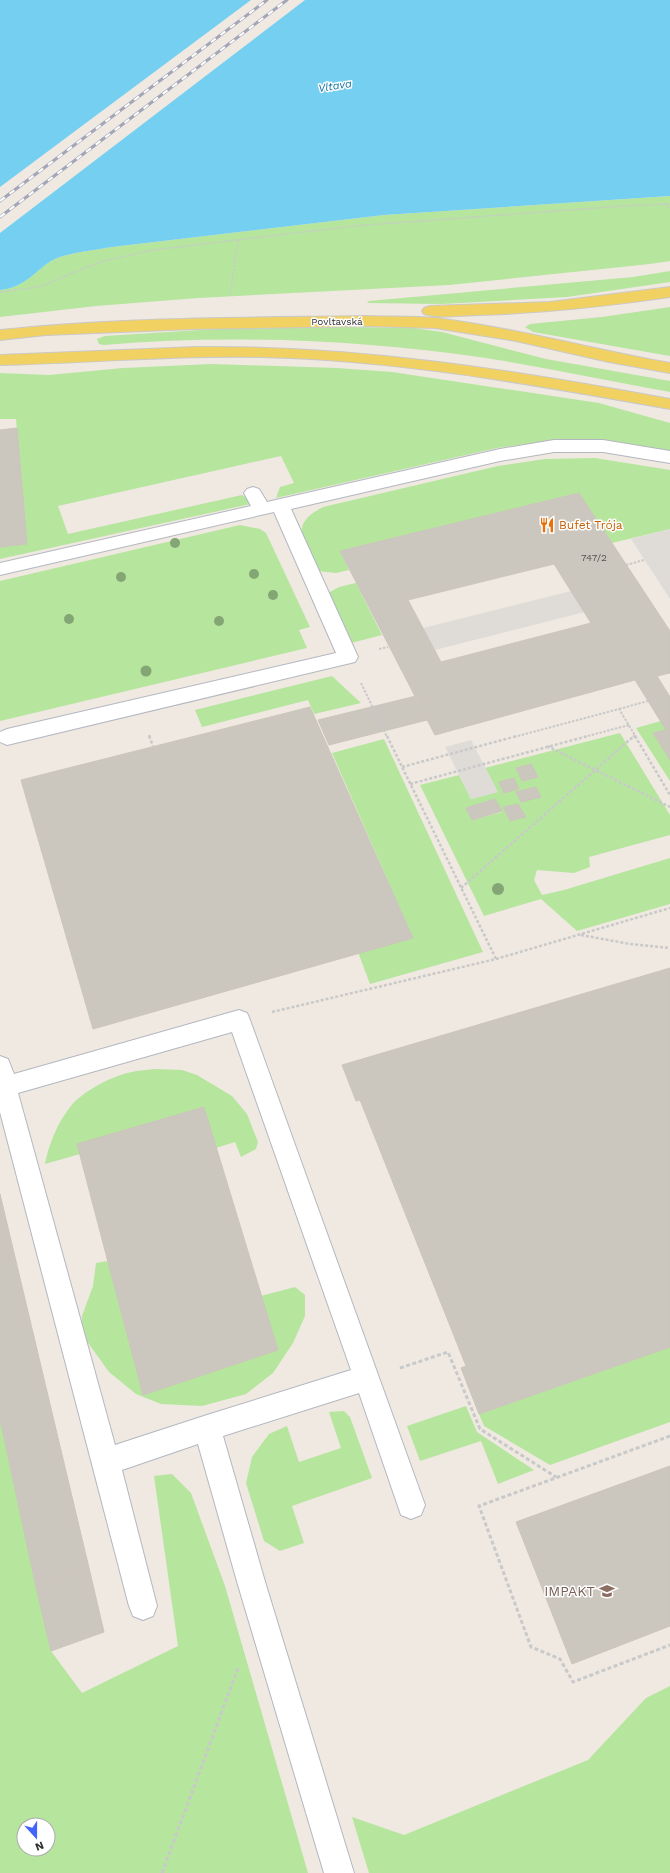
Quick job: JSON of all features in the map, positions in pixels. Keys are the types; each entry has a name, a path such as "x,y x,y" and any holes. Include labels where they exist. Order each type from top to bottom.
{"main road":[{"path":"194,324 346,313 537,308 616,300 670,292"},
{"name":"Povltavská","path":"0,334 46,330 194,324 359,321 434,323 516,336 609,357 670,368"},
{"path":"0,360 63,359 224,352 349,356 470,370 670,404"}],"lane":[{"path":"0,569 500,455 554,446 603,446 670,457"},
{"path":"253,493 262,509"},
{"path":"7,737 348,657 280,505"},
{"path":"143,1606 3,1077 239,1020 411,1505"},
{"path":"106,1462 207,1428 367,1378"},
{"path":"207,1428 339,1873"}],"path":[{"path":"665,204 670,209"},
{"path":"0,292 39,287 100,262 153,250 354,226 622,206 670,204"},
{"path":"231,284 238,241"},
{"path":"626,565 644,560"},
{"path":"348,657 496,959"},
{"path":"402,767 648,701"},
{"path":"619,709 670,795"},
{"path":"410,784 629,725"},
{"path":"148,733 153,746"},
{"path":"461,888 634,735"},
{"path":"547,746 670,807"},
{"path":"239,1020 496,959 670,908"},
{"path":"580,935 630,944 670,948"},
{"path":"367,1378 448,1352 480,1429 556,1477"},
{"path":"670,1436 479,1506 531,1647 560,1659 573,1682 670,1645"},
{"path":"162,1873 260,1609"}],"green space":[{"path":"670,196 670,261 449,285 198,298 96,306 0,317 0,290 8,289 22,283 57,258 80,252 384,215"},
{"path":"670,271 670,282 567,297 443,304 367,303 369,301 633,277"},
{"path":"670,307 670,356 533,332 525,327 530,324 602,317"},
{"path":"347,327 414,328 442,332 546,359 670,381 670,392 486,358 391,347 343,343 247,340 200,340 104,345 99,344 97,339 105,336 216,329"},
{"path":"211,364 337,368 392,372 599,403 670,423 670,455 634,445 548,441 497,448 276,498 280,487 294,483 281,456 58,506 68,534 242,495 255,503 0,559 0,547 27,544 16,419 0,419 0,373 49,375 123,368"},
{"path":"595,458 670,470 670,529 612,543 579,493 340,551 349,570 336,573 317,571 304,544 302,528 305,521 312,514 323,507 498,466 545,459"},
{"path":"240,525 260,529 266,533 310,627 299,630 307,648 0,721 0,581"},
{"path":"356,583 382,635 351,643 328,593 339,587"},
{"path":"332,676 361,703 314,714 308,700 202,727 195,710"},
{"path":"661,721 666,730 653,733 670,760 670,781 636,728"},
{"path":"620,733 670,815 670,835 589,857 590,867 574,873 537,870 534,880 542,895 564,890 670,858 670,904 577,931 541,899 484,916 420,785 459,775 471,799 497,792 485,768","holes":["531,765 538,777 523,781 516,768","514,778 519,789 504,793 499,782","536,787 541,797 521,801 516,792","495,799 502,812 472,820 466,808","518,804 526,817 510,821 503,807"]},
{"path":"384,739 483,952 370,984 358,952 413,938 332,753"},
{"path":"156,1069 182,1070 197,1075 232,1096 247,1114 258,1142 256,1149 241,1157 235,1142 216,1148 80,1154 45,1164 49,1148 58,1126 66,1112 76,1100 99,1084 117,1076 135,1071"},
{"path":"108,1261 143,1395 278,1350 261,1296 295,1287 305,1295 305,1316 293,1343 273,1373 246,1394 202,1406 161,1404 136,1394 109,1372 86,1340 82,1330 82,1316 93,1286 96,1263"},
{"path":"670,1347 670,1422 550,1465 484,1426 479,1414"},
{"path":"466,1406 477,1432 534,1470 498,1484 481,1441 420,1461 407,1426"},
{"path":"344,1411 350,1417 372,1478 292,1506 304,1543 280,1551 264,1541 246,1483 252,1457 269,1434 287,1426 299,1462 341,1448 329,1412"},
{"path":"0,1419 51,1651 82,1693 178,1646 154,1476 172,1474 191,1493 225,1586 308,1873 0,1873"},
{"path":"670,1686 670,1873 369,1873 352,1817 404,1835 588,1760 646,1698"}],"shaded area":[{"path":"670,529 670,599 631,539"},
{"path":"571,591 585,612 435,650 423,628"},
{"path":"471,740 498,792 471,799 445,747"}],"water":[{"name":"Vltava","path":"0,0 269,0 263,1 256,7 262,13 281,13 286,6 275,0 670,0 670,196 384,215 112,247 57,258 22,283 8,289 0,290","holes":["100,133 110,139 102,148 86,149 76,143 84,134"]}],"pier":[{"path":"251,0 271,0 258,7 263,11 272,13 280,11 284,8 283,5 273,0 305,0 0,233 0,187","holes":["95,134 104,136 108,140 107,142 97,148 86,147 79,144 79,140 81,138"]}],"building":[{"path":"17,428 27,544 0,547 0,430"},
{"path":"579,493 670,631 670,673 657,676 670,697 670,729 666,730 635,680 435,735 340,551","holes":["554,564 591,623 441,662 408,600"]},
{"path":"416,696 427,720 329,745 318,720"},
{"path":"310,707 413,938 93,1029 21,780"},
{"path":"670,729 670,760 653,733"},
{"path":"531,764 538,777 522,781 516,768"},
{"path":"514,778 519,789 504,793 499,782"},
{"path":"536,787 541,797 521,802 516,792"},
{"path":"495,799 502,811 472,820 466,808"},
{"path":"518,804 526,817 510,821 503,807"},
{"path":"670,968 670,1347 479,1414 461,1368 466,1366 360,1100 356,1101 342,1065"},
{"path":"204,1107 278,1350 143,1395 77,1144"},
{"path":"0,1194 89,1568 36,1587 0,1419"},
{"name":"IMPAKT","path":"670,1466 670,1626 572,1664 516,1522"},
{"path":"89,1568 104,1632 51,1651 36,1587"}],"railway":[{"path":"0,201 267,0"},
{"path":"0,217 287,0"}],"place":[{"name":"Bufet Trója","path":"547,525"},
{"name":"IMPAKT","path":"607,1591"}]}
